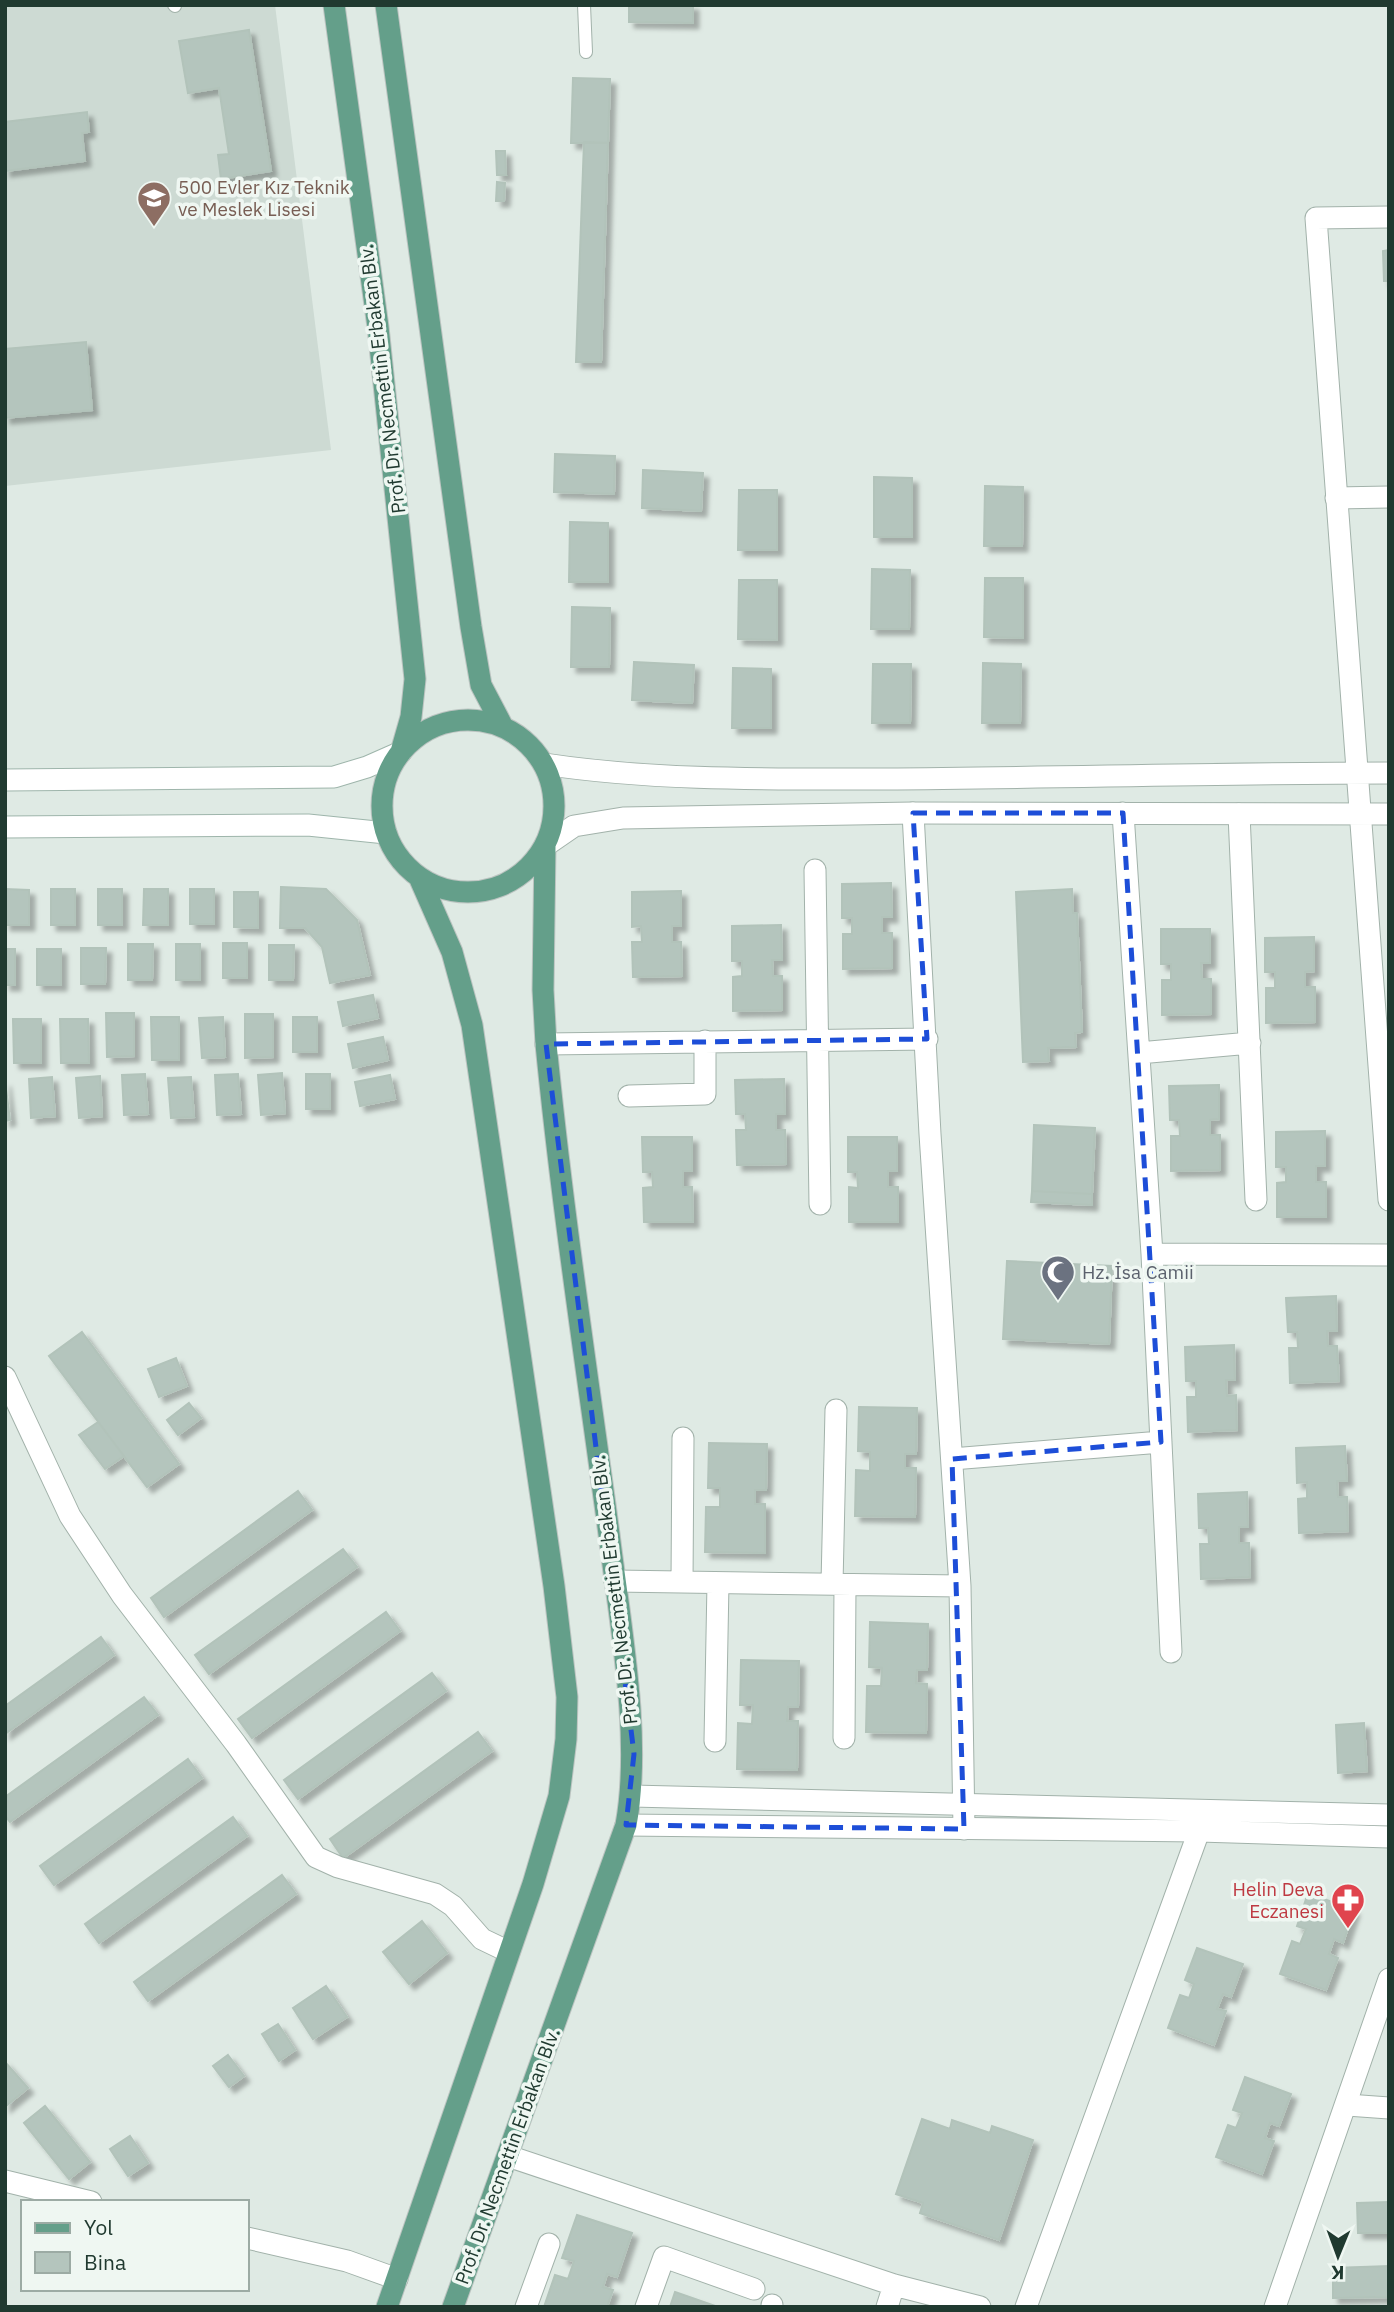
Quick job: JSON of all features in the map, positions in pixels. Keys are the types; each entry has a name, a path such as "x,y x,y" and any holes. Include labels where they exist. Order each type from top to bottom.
{"main road":[{"name":"Prof. Dr. Necmettin Erbakan Blv.","path":"334,5 379,327 415,679 411,717 401,752"},
{"path":"386,5 471,627 481,685 503,727"},
{"path":"476,720 503,727 527,742 544,764 554,800 554,819 545,846 527,869 503,885 474,892 445,889 419,877 399,857 386,832 382,804 387,776 401,752 422,733 448,722 476,720"},
{"name":"Prof. Dr. Necmettin Erbakan Blv.","path":"453,2307 626,1825 632,1796 634,1754 615,1581 546,1044 542,990 545,846"},
{"path":"387,2307 509,1952 559,1796 566,1739 566,1697 552,1573 472,1025 452,952 419,877"}],"street":[{"path":"1389,217 1316,218 1356,773 1382,1040 1389,1200"},
{"path":"1336,498 1389,497"},
{"path":"5,780 334,777 367,767 401,752"},
{"path":"544,764 599,772 675,776 836,779 1389,773"},
{"path":"545,846 575,826 623,818 913,813 1389,814"},
{"path":"913,813 930,1134 960,1586 964,1829"},
{"path":"1123,813 1152,1254 1171,1652"},
{"path":"1239,814 1256,1200"},
{"path":"5,827 308,825 386,832"},
{"path":"815,870 820,1204"},
{"path":"546,1044 927,1039"},
{"path":"629,1096 705,1094 705,1041"},
{"path":"1139,1053 1250,1044"},
{"path":"1152,1254 1389,1255"},
{"path":"5,1377 70,1516 121,1595 236,1744 316,1857 338,1867 435,1894 453,1906 482,1939 509,1952"},
{"path":"835,1410 844,1738"},
{"path":"682,1582 683,1437"},
{"path":"952,1459 1161,1442"},
{"path":"615,1581 960,1586"},
{"path":"715,1741 718,1583"},
{"path":"632,1796 1389,1815"},
{"path":"626,1825 1199,1831 1389,1838"},
{"path":"1026,2307 1199,1831"},
{"path":"1275,2307 1389,1979"},
{"path":"1347,2105 1389,2108"},
{"path":"508,2156 894,2286 980,2307"},
{"path":"5,2181 83,2200"},
{"path":"248,2238 347,2261 397,2279"},
{"path":"526,2307 550,2244"},
{"path":"646,2307 664,2257 754,2289"},
{"path":"887,2307 894,2286"}],"lane":[{"path":"584,5 586,52"}],"highlighted area":[{"path":"913,813 1123,813 1161,1442 952,1459 964,1829 626,1825 634,1754 546,1044 927,1039"}],"shaded area":[{"name":"500 Evler Kız Teknik ve Meslek Lisesi","path":"5,5 275,5 331,450 5,486"}],"building":[{"path":"629,5 693,5 693,23 629,22"},
{"path":"249,30 271,171 221,179 218,155 229,154 219,88 188,93 179,41"},
{"path":"573,78 610,79 608,143 571,143"},
{"path":"87,112 89,132 82,133 85,161 5,171 5,122"},
{"path":"584,142 608,143 601,362 576,362"},
{"path":"496,151 505,151 506,175 497,175"},
{"path":"497,182 505,183 504,201 496,201"},
{"path":"1389,250 1389,281 1384,281 1383,251"},
{"path":"86,342 92,410 5,418 5,349"},
{"path":"555,454 615,456 614,494 554,492"},
{"path":"643,470 703,473 701,511 642,508"},
{"path":"874,477 912,478 912,537 874,537"},
{"path":"985,486 1023,487 1022,546 984,546"},
{"path":"739,490 777,490 777,550 738,550"},
{"path":"570,522 608,523 608,582 569,582"},
{"path":"872,569 910,570 909,629 871,629"},
{"path":"985,578 1023,578 1023,638 984,637"},
{"path":"739,580 777,580 777,640 738,639"},
{"path":"572,607 610,608 609,667 571,667"},
{"path":"634,662 694,665 692,703 632,700"},
{"path":"983,663 1021,664 1020,723 982,723"},
{"path":"873,664 911,664 910,723 872,723"},
{"path":"733,668 771,669 771,728 732,728"},
{"path":"891,883 892,917 882,917 882,933 892,933 892,968 843,969 843,934 852,934 852,918 842,918 842,884"},
{"path":"281,887 326,889 357,920 370,975 330,983 322,947 305,928 280,928"},
{"path":"5,889 29,890 29,925 5,925"},
{"path":"51,889 75,889 75,925 51,925"},
{"path":"98,889 122,889 122,925 98,925"},
{"path":"144,889 168,889 168,925 143,925"},
{"path":"190,889 214,889 214,924 190,924"},
{"path":"1072,889 1073,913 1077,913 1082,1032 1075,1033 1076,1047 1048,1048 1049,1061 1023,1062 1016,892"},
{"path":"681,891 681,926 672,926 672,942 681,942 682,976 633,977 632,942 642,942 641,926 632,927 632,892"},
{"path":"234,892 258,892 258,928 234,927"},
{"path":"781,925 782,960 772,960 773,976 782,976 782,1010 733,1011 733,977 742,976 742,961 732,961 732,926"},
{"path":"1161,929 1210,929 1210,963 1201,963 1202,979 1211,979 1211,1014 1162,1015 1162,980 1171,980 1171,964 1161,964"},
{"path":"1314,937 1314,971 1305,972 1305,987 1315,987 1315,1022 1266,1023 1266,988 1275,988 1275,972 1265,972 1265,938"},
{"path":"223,943 247,943 247,978 223,978"},
{"path":"128,944 153,944 152,980 128,980"},
{"path":"176,944 200,944 200,980 176,980"},
{"path":"269,945 294,945 293,980 269,980"},
{"path":"81,948 106,948 105,984 81,984"},
{"path":"5,949 15,949 15,985 5,985"},
{"path":"37,949 61,949 61,985 37,985"},
{"path":"373,995 378,1018 343,1026 338,1002"},
{"path":"106,1013 134,1013 134,1056 107,1057"},
{"path":"245,1014 273,1014 273,1057 245,1058"},
{"path":"151,1017 179,1017 179,1060 152,1060"},
{"path":"223,1017 225,1057 202,1058 199,1018"},
{"path":"293,1017 317,1017 317,1052 293,1052"},
{"path":"13,1019 41,1019 41,1063 14,1063"},
{"path":"60,1019 88,1019 89,1063 61,1063"},
{"path":"383,1037 388,1060 353,1068 348,1044"},
{"path":"282,1073 285,1113 261,1115 258,1075"},
{"path":"145,1074 148,1114 124,1115 122,1075"},
{"path":"238,1074 241,1114 217,1115 215,1075"},
{"path":"306,1074 330,1074 330,1109 306,1109"},
{"path":"390,1075 395,1099 360,1106 355,1082"},
{"path":"100,1076 102,1116 79,1118 76,1078"},
{"path":"52,1077 55,1116 31,1118 29,1079"},
{"path":"191,1077 194,1117 171,1118 168,1078"},
{"path":"784,1079 785,1114 776,1114 776,1130 785,1130 786,1164 737,1165 736,1130 746,1130 745,1114 736,1114 735,1080"},
{"path":"5,1081 10,1120 5,1121"},
{"path":"1219,1085 1219,1119 1210,1120 1210,1135 1220,1135 1220,1170 1171,1171 1171,1136 1180,1136 1179,1120 1170,1120 1169,1086"},
{"path":"1034,1125 1095,1128 1092,1194 1032,1191"},
{"path":"1325,1131 1325,1166 1316,1166 1316,1182 1326,1182 1326,1217 1277,1217 1277,1183 1286,1182 1286,1167 1276,1167 1276,1132"},
{"path":"642,1137 692,1137 692,1171 683,1171 683,1187 692,1187 693,1222 644,1222 643,1188 653,1187 652,1172 643,1172"},
{"path":"848,1137 897,1137 897,1171 888,1171 888,1187 898,1187 898,1222 849,1222 849,1187 858,1188 857,1172 848,1172"},
{"path":"1032,1191 1092,1194 1092,1205 1031,1202"},
{"name":"Hz. İsa Camii","path":"1007,1261 1112,1266 1109,1344 1003,1339"},
{"path":"1336,1296 1337,1331 1327,1331 1328,1346 1337,1346 1339,1381 1290,1383 1289,1348 1298,1348 1297,1332 1288,1332 1286,1298"},
{"path":"82,1332 179,1464 147,1487 49,1356"},
{"path":"1234,1345 1235,1380 1226,1380 1227,1396 1236,1395 1237,1430 1188,1432 1187,1397 1196,1397 1196,1381 1186,1381 1185,1347"},
{"path":"176,1358 187,1386 159,1397 148,1369"},
{"path":"189,1403 201,1418 178,1435 167,1420"},
{"path":"859,1407 917,1408 916,1454 905,1454 905,1468 916,1468 915,1517 855,1516 856,1470 870,1471 870,1452 858,1451"},
{"path":"98,1422 124,1456 105,1469 79,1435"},
{"path":"709,1443 767,1444 766,1490 755,1490 755,1504 765,1504 765,1553 705,1552 706,1507 720,1507 720,1488 708,1488"},
{"path":"1345,1446 1347,1481 1337,1481 1338,1497 1347,1497 1348,1531 1299,1533 1298,1499 1307,1498 1307,1482 1297,1483 1296,1448"},
{"path":"298,1491 312,1510 164,1617 151,1598"},
{"path":"1247,1492 1248,1527 1239,1527 1239,1543 1249,1543 1250,1577 1201,1579 1200,1544 1209,1544 1208,1528 1199,1528 1198,1494"},
{"path":"343,1549 357,1567 209,1674 195,1655"},
{"path":"386,1612 400,1631 252,1738 238,1719"},
{"path":"870,1622 928,1624 927,1670 917,1670 916,1683 927,1684 926,1733 866,1732 867,1686 881,1686 882,1668 869,1667"},
{"path":"101,1637 114,1655 5,1734 5,1706"},
{"path":"741,1660 799,1661 798,1707 788,1707 787,1721 798,1721 797,1770 737,1769 738,1723 752,1724 753,1705 740,1705"},
{"path":"432,1673 446,1691 298,1799 284,1780"},
{"path":"144,1697 158,1715 10,1822 5,1816 5,1797"},
{"path":"1364,1723 1367,1771 1338,1773 1336,1725"},
{"path":"478,1732 492,1751 343,1858 330,1839"},
{"path":"188,1759 202,1778 54,1885 40,1866"},
{"path":"233,1817 247,1836 99,1943 85,1924"},
{"path":"282,1875 296,1894 148,2001 134,1982"},
{"path":"1308,1893 1354,1910 1343,1943 1334,1939 1329,1954 1338,1958 1326,1990 1280,1974 1292,1941 1300,1944 1306,1929 1297,1926"},
{"path":"422,1921 447,1953 409,1984 383,1952"},
{"path":"1197,1948 1243,1964 1231,1997 1223,1994 1217,2009 1226,2011 1214,2045 1168,2028 1180,1995 1189,1998 1194,1984 1185,1980"},
{"path":"326,1986 347,2017 313,2039 293,2008"},
{"path":"278,2024 295,2050 279,2061 262,2034"},
{"path":"228,2055 244,2076 229,2087 213,2066"},
{"path":"5,2062 28,2088 5,2107"},
{"path":"1245,2077 1291,2094 1279,2126 1270,2123 1265,2138 1274,2141 1262,2174 1216,2157 1228,2125 1236,2128 1242,2113 1233,2110"},
{"path":"45,2106 90,2162 69,2179 24,2123"},
{"path":"922,2119 950,2129 952,2120 990,2133 992,2126 1033,2140 999,2240 920,2213 923,2203 896,2194"},
{"path":"130,2136 148,2163 128,2176 110,2149"},
{"path":"1389,2202 1389,2233 1358,2233 1357,2203"},
{"path":"577,2215 632,2233 617,2277 607,2274 603,2287 613,2290 607,2307 544,2307 555,2275 568,2279 574,2261 562,2258"},
{"path":"1389,2266 1389,2297 1333,2298 1333,2268"},
{"path":"675,2292 718,2307 670,2307"}],"place":[{"name":"500 Evler Kız Teknik ve Meslek Lisesi","path":"154,228"},
{"name":"Hz. İsa Camii","path":"1058,1302"},
{"name":"Helin Deva Eczanesi","path":"1348,1930"}]}
